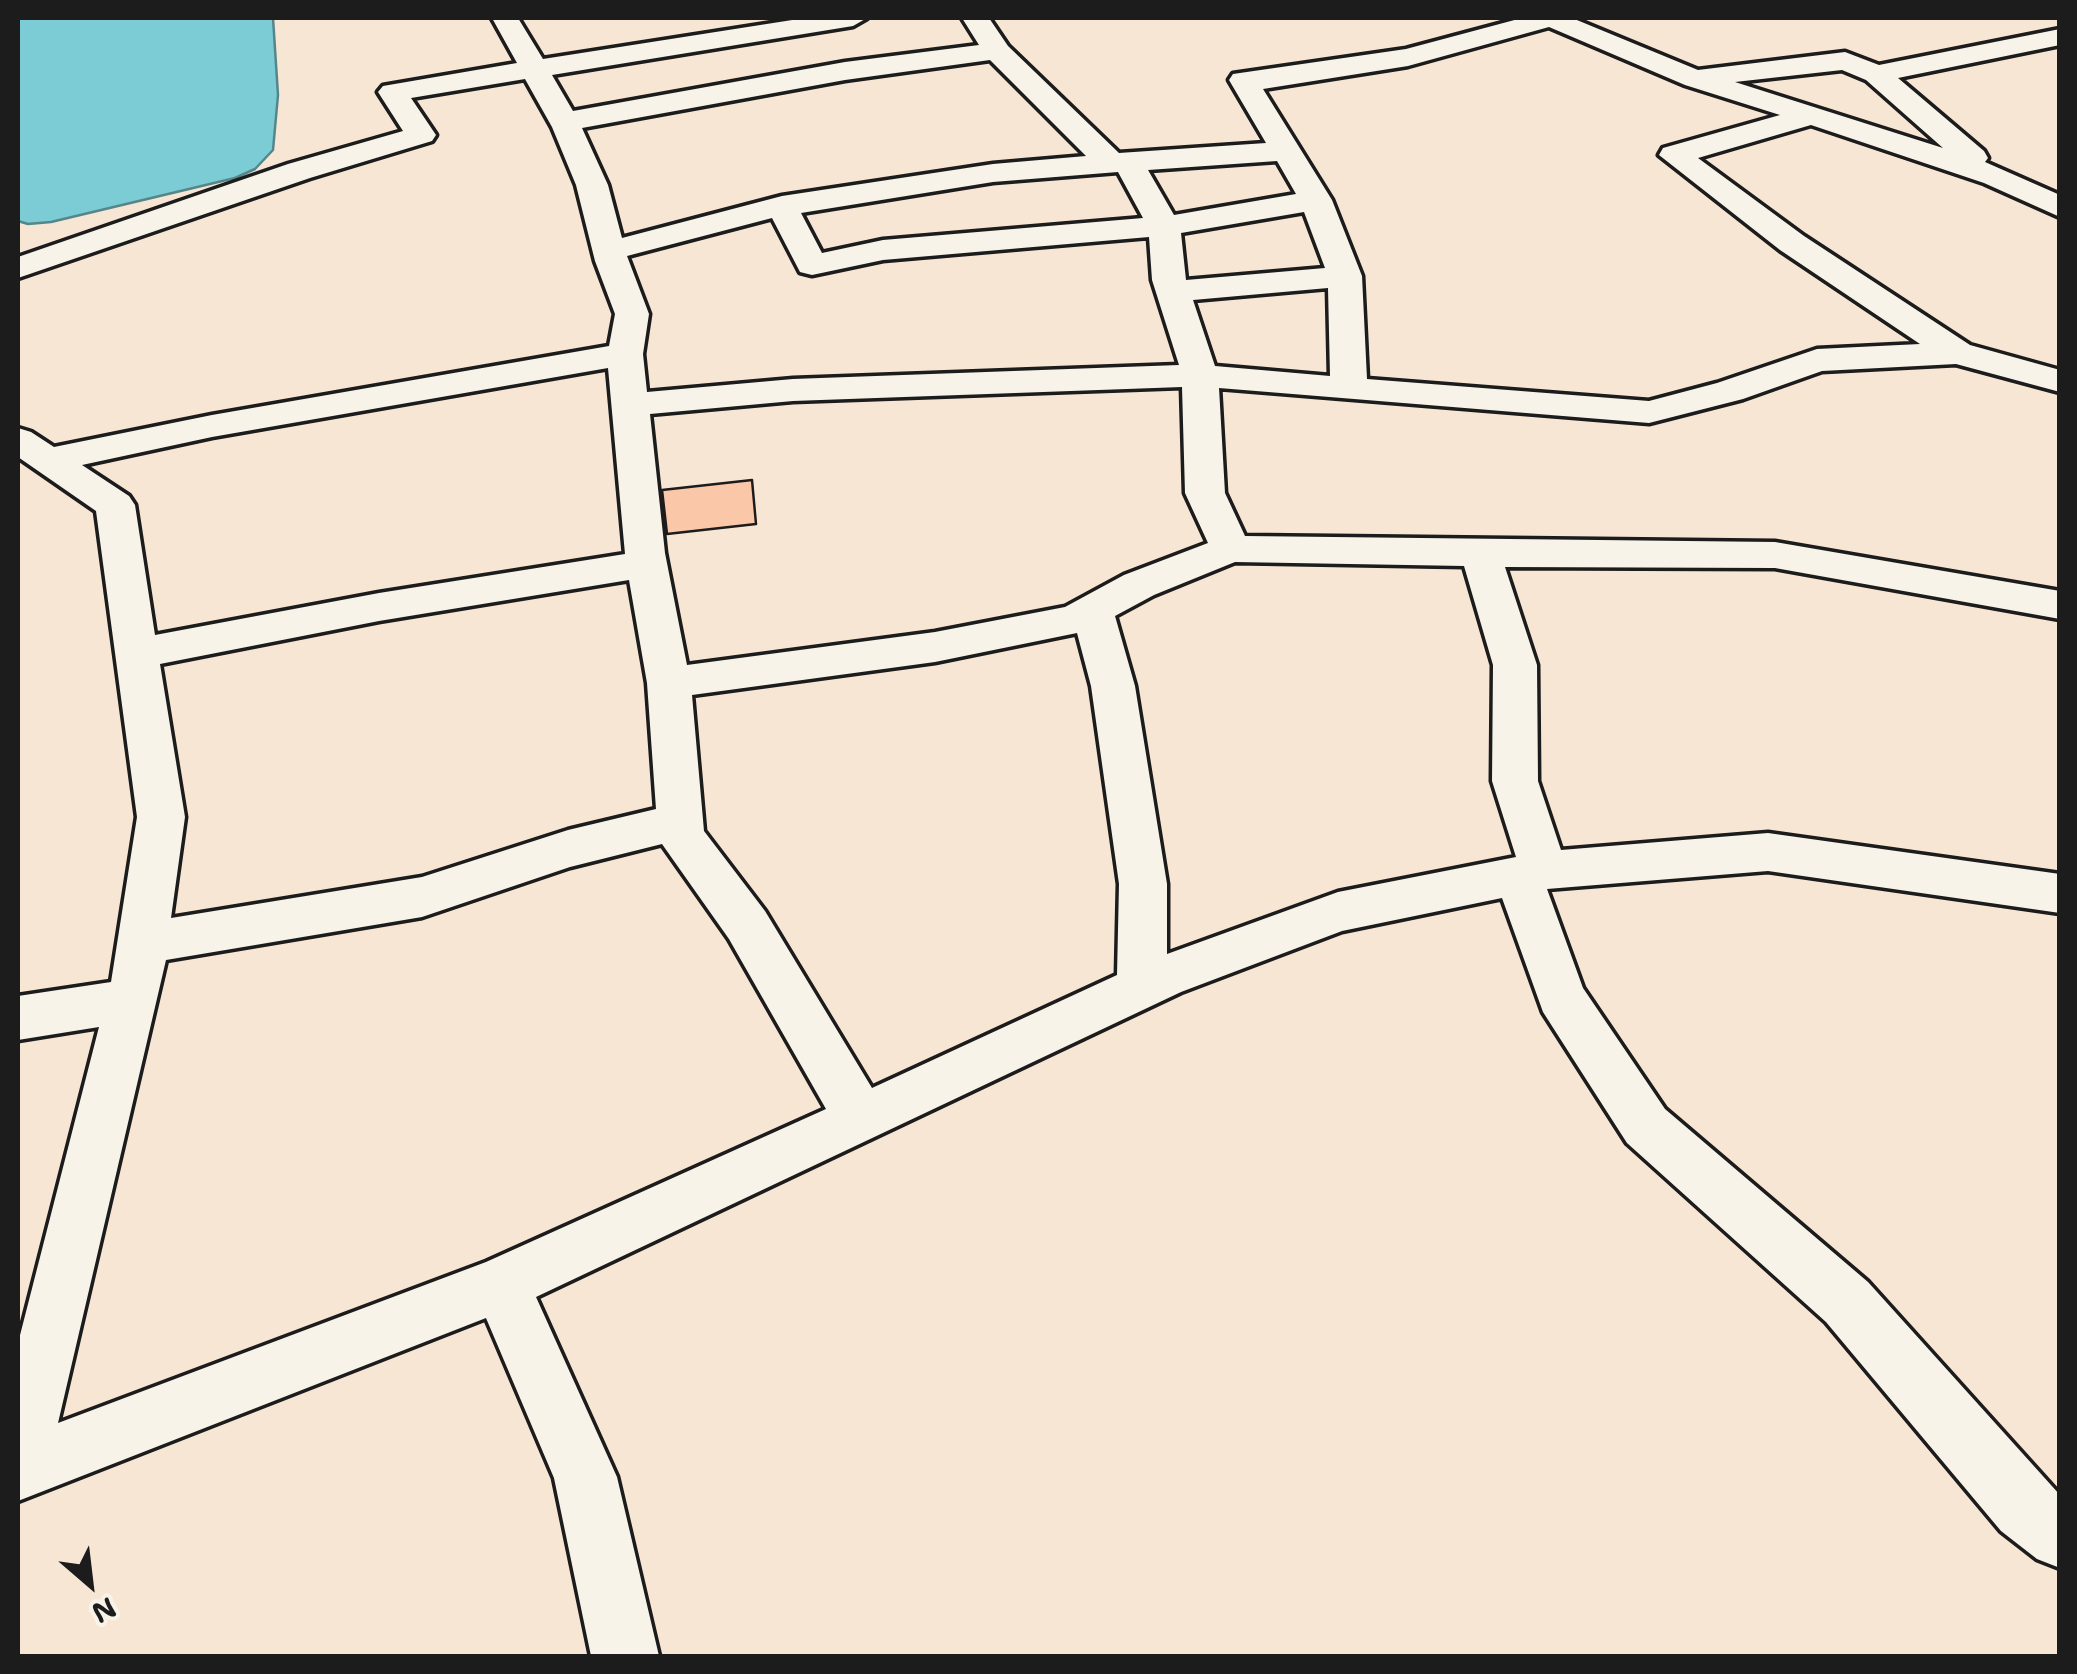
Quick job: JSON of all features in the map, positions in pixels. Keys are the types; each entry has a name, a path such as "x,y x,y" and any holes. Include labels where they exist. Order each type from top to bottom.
{"street":[{"path":"505,18 564,122 592,185 632,314 625,354 647,564 669,683 681,835 747,926 861,1120"},
{"path":"18,268 299,171 421,135 393,92 854,18"},
{"path":"976,18 998,52 1120,163 1164,226 1173,292 1200,375 1205,493 1231,549"},
{"path":"1349,388 1346,276 1316,200 1243,80 1408,57 1551,18 1695,78 1995,176 2060,206"},
{"path":"2015,18 2057,39"},
{"path":"1876,74 2057,39"},
{"path":"564,122 845,71 998,52"},
{"path":"1695,78 1845,61 1876,74 1995,176"},
{"path":"1810,116 1674,155 1792,243 1957,353"},
{"path":"610,251 782,206 993,173 1285,151"},
{"path":"782,206 812,265 883,250 1164,226 1316,200"},
{"path":"1173,292 1346,276"},
{"path":"631,405 793,390 1200,375 1649,412 1730,391 1817,360 1957,353 2060,381"},
{"path":"29,451 212,426 625,354"},
{"path":"18,1462 132,1000 161,816 114,505 29,451"},
{"path":"669,683 936,647 1076,619 1139,585 1231,549 1774,555 2060,605"},
{"path":"1480,553 1516,665 1515,780 1531,873 1560,998 1646,1126 1847,1302 2024,1508 2060,1536"},
{"path":"139,654 379,606 647,564"},
{"path":"1092,610 1113,686 1142,884 1142,986"},
{"path":"143,942 422,897 568,849 680,820"},
{"path":"18,1470 501,1284 861,1120 1142,986 1338,912 1531,873 1768,852 2060,894"},
{"path":"18,1018 132,1000"},
{"path":"501,1284 585,1477 625,1656"}],"water":[{"path":"18,18 273,18 278,95 273,150 255,169 235,178 51,222 18,221"}],"building":[{"path":"752,480 756,524 667,534 662,490"}]}
